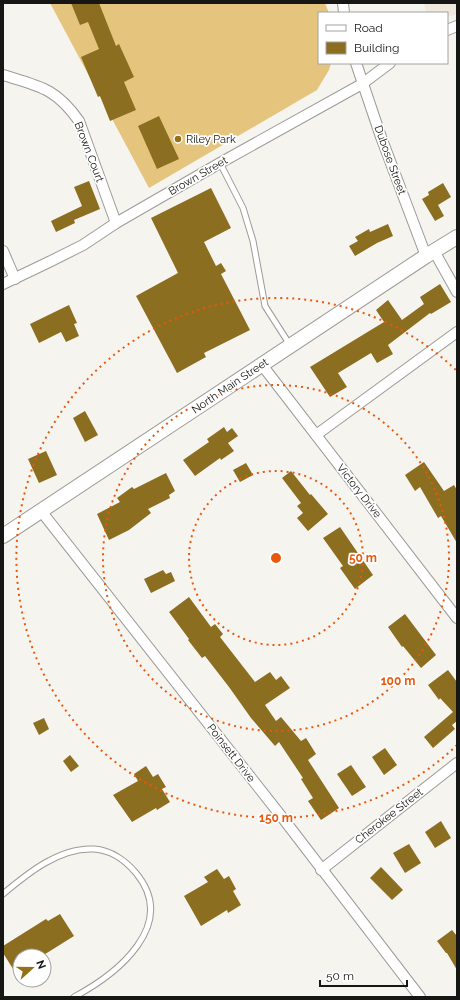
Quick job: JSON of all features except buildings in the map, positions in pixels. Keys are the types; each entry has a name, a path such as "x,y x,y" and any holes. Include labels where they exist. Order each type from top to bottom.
{"main road":[{"name":"North Main Street","path":"3,536 430,253 457,237"}],"street":[{"name":"Dubose Street","path":"356,64 362,84 430,253 457,292"},
{"name":"Brown Street","path":"3,284 82,245 116,223 220,163 362,84 389,64"},
{"name":"Brown Court","path":"3,75 36,85 52,92 72,111 79,121 116,223"},
{"path":"3,251 15,279"},
{"path":"316,434 457,332"},
{"name":"Victory Drive","path":"262,364 457,618"},
{"name":"Poinsett Drive","path":"41,511 285,821 321,870 420,997"},
{"name":"Cherokee Street","path":"321,870 457,763"}],"lane":[{"path":"220,163 243,208 252,241 266,306 291,345"},
{"path":"3,894 34,870 62,855 76,851 94,849 105,851 117,857 126,864 143,883 150,899 151,914 145,933 139,943 116,969 74,997"}],"shaded area":[{"name":"Riley Park","path":"50,3 325,3 329,12 318,12 318,64 331,64 329,70 317,90 149,188"},
{"path":"424,3 457,3 457,14 448,17 448,12 426,12"}],"place":[{"name":"Riley Park","path":"178,139"}]}
